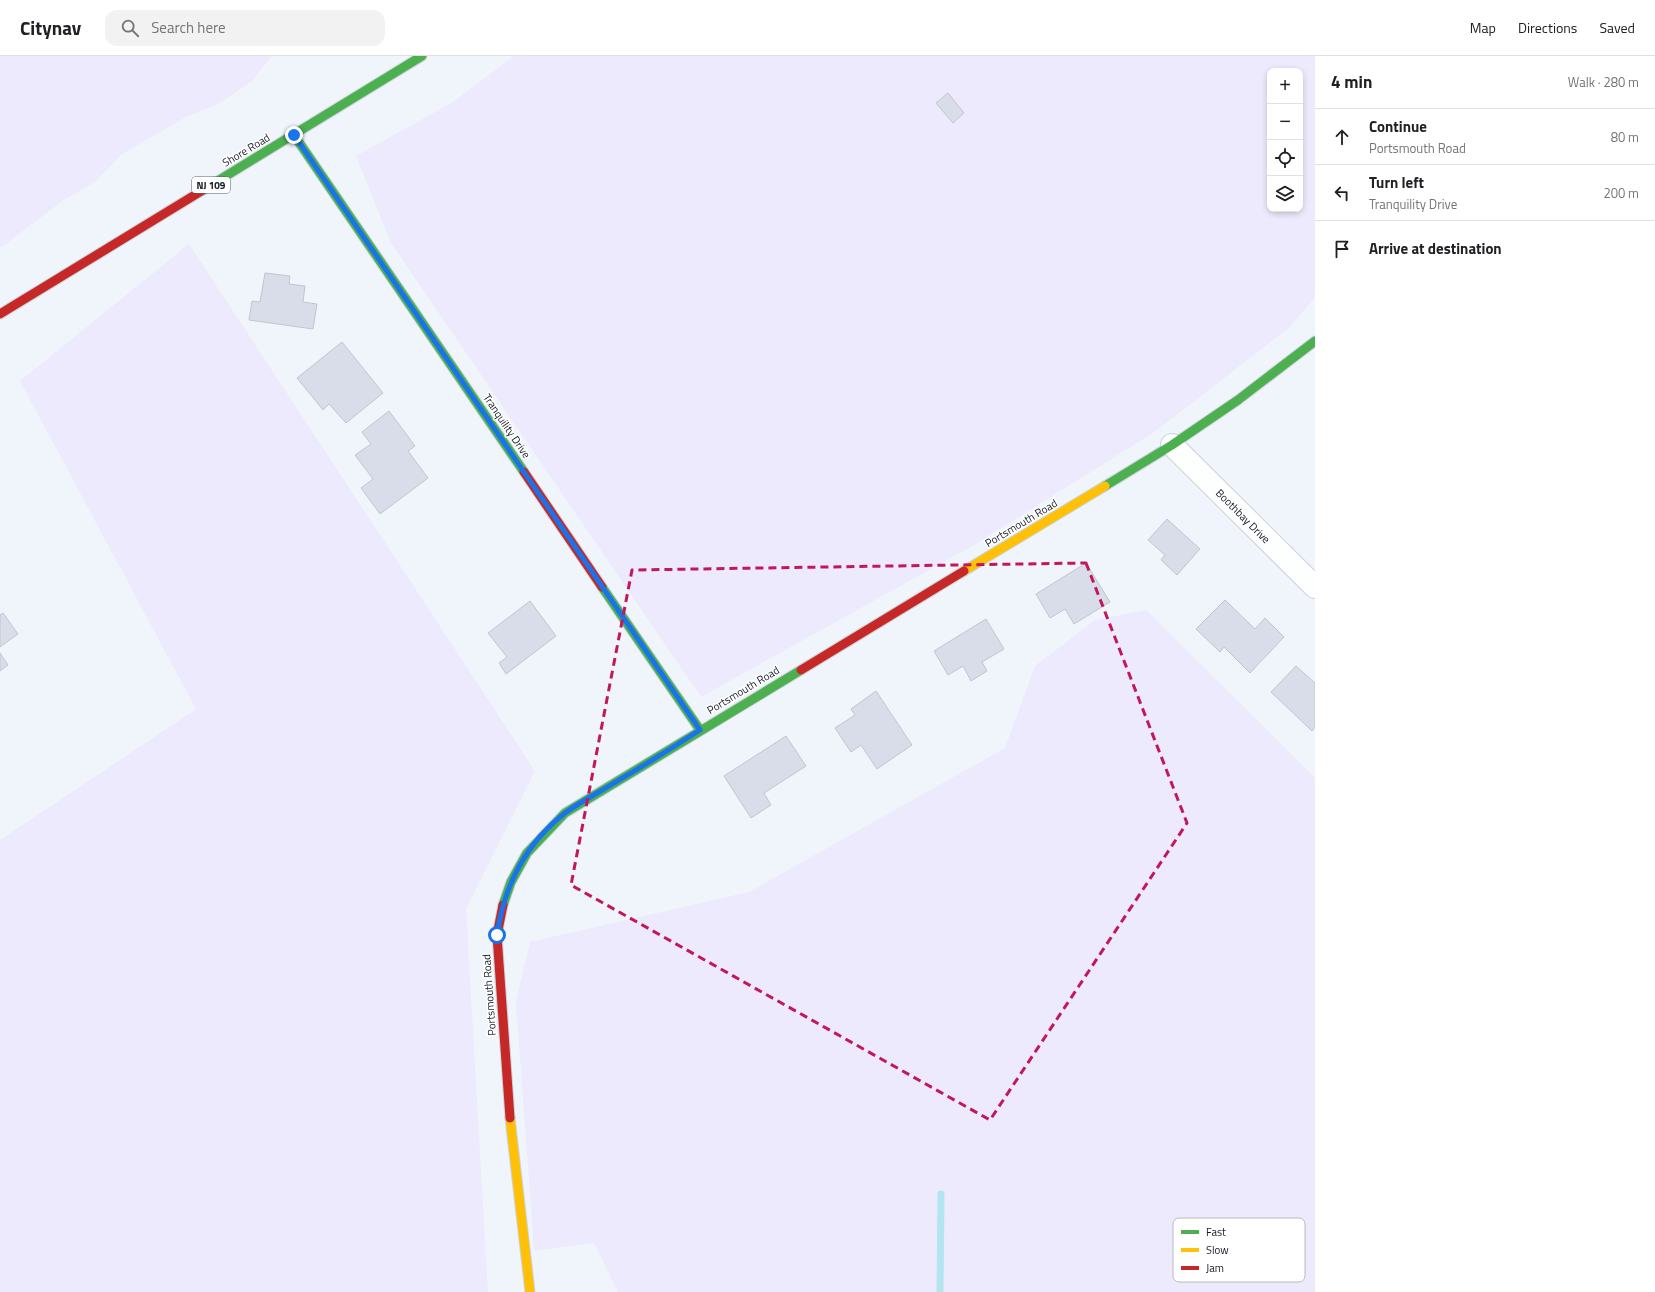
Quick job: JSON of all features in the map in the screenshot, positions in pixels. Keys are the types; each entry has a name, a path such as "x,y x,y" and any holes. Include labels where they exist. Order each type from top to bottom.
{"main road":[{"name":"Shore Road","path":"0,314 422,56"},
{"name":"Tranquility Drive","path":"294,135 700,730"},
{"name":"Portsmouth Road","path":"530,1292 509,1109 497,935 500,915 509,884 524,855 543,832 565,813 1172,445 1238,400 1315,341"}],"street":[{"name":"Boothbay Drive","path":"1172,445 1315,587"}],"highlighted area":[{"path":"1086,563 1187,823 990,1120 571,885 632,570"}],"shaded area":[{"path":"0,56 272,56 252,81 220,103 184,118 121,155 95,182 64,200 0,247"},
{"path":"514,56 1315,56 1315,297 1290,327 1153,433 974,545 701,697 391,243 356,156 453,102"},
{"path":"189,244 535,771 466,909 488,1292 0,1292 0,840 196,709 20,381"},
{"path":"1146,610 1315,778 1315,1292 618,1292 594,1243 534,1251 516,1001 530,942 749,892 1005,748 1035,666 1095,620"}],"building":[{"path":"948,93 964,113 953,123 936,103"},
{"path":"265,273 290,276 289,284 305,286 303,302 317,304 313,329 249,320 252,301 260,302"},
{"path":"342,342 383,393 346,423 329,404 323,410 297,378"},
{"path":"389,411 415,446 408,451 428,478 380,514 361,488 373,479 355,455 371,444 362,432"},
{"path":"1167,519 1200,549 1177,575 1161,560 1165,555 1148,540"},
{"path":"1086,563 1110,602 1074,624 1065,609 1050,618 1036,594"},
{"path":"1225,600 1255,629 1265,618 1284,637 1250,673 1224,647 1220,652 1196,629"},
{"path":"530,601 556,636 506,674 499,663 507,657 488,633"},
{"path":"3,613 18,634 0,647 0,615"},
{"path":"986,619 1004,649 982,662 987,671 971,681 963,666 948,675 934,651"},
{"path":"0,653 8,665 0,671"},
{"path":"1296,666 1315,683 1315,727 1312,731 1271,692"},
{"path":"876,691 912,745 877,769 861,745 851,752 835,728 855,715 851,709"},
{"path":"786,736 806,766 764,793 771,805 751,818 724,776"}],"waterway":[{"path":"940,1292 941,1194"}],"traffic: fast":[{"path":"203,190 422,56"},
{"path":"294,135 524,472"},
{"path":"1105,486 1172,445 1238,400 1315,341"},
{"path":"602,587 700,730"},
{"path":"503,905 511,882 527,853 565,813 801,670"}],"traffic: slow":[{"path":"964,571 1105,486"},
{"path":"510,1118 530,1292"}],"traffic: jam":[{"path":"0,314 203,190"},
{"path":"524,472 602,587"},
{"path":"801,670 964,571"},
{"path":"503,905 497,935 510,1118"}],"route":[{"path":"294,135 700,730 565,813 543,832 524,855 509,884 500,915 497,935"}]}
